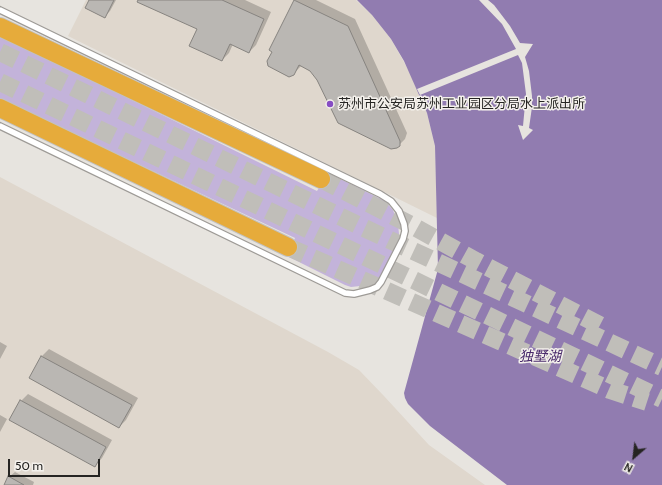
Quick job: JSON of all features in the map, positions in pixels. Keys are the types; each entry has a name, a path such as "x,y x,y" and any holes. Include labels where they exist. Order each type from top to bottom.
{"highway":[{"path":"0,27 321,179"},
{"path":"0,108 288,247"}],"lane":[{"path":"0,10 380,194 391,201 399,210 404,224 403,239 377,287 354,294 345,293 0,126"}],"shaded area":[{"name":"苏州市公安局苏州工业园区分局水上派出所","path":"86,0 356,0 372,15 391,39 409,71 427,113 435,146 437,218 68,36"},
{"path":"0,35 317,191 328,173 385,201 393,210 398,224 399,234 397,242 379,280 369,285 351,287 345,285 287,256 295,238 0,99"},
{"path":"0,177 359,370 429,445 485,485 0,485"}],"water":[{"name":"独墅湖","path":"357,0 662,0 662,485 507,485 430,426 408,404 404,393 438,269 435,146 427,113 404,61 391,39 372,15"}],"pier":[{"path":"479,0 488,0 494,5 510,26 520,43 533,44 525,57 529,71 532,96 529,128 533,130 523,140 518,125 523,126 526,94 522,63 518,55 420,95 417,89 516,49 502,24"}],"building":[{"path":"89,0 114,0 105,18 85,8"},
{"path":"138,0 222,0 264,19 249,53 230,44 222,61 189,46 197,29 137,2"},
{"path":"294,0 348,26 400,141 400,146 391,149 338,123 317,80 310,71 299,65 294,75 289,77 268,66 267,61 272,52 269,50"},
{"path":"41,356 132,405 119,428 29,378"},
{"path":"20,400 106,447 95,467 9,420"},
{"path":"8,476 24,485 4,485"}],"tunnel":[{"path":"0,52 362,227 662,367"},
{"path":"0,82 662,399"},
{"path":"321,179 605,328"},
{"path":"288,247 610,390 647,402"}],"place":[{"name":"苏州市公安局苏州工业园区分局水上派出所","path":"330,104"}]}
